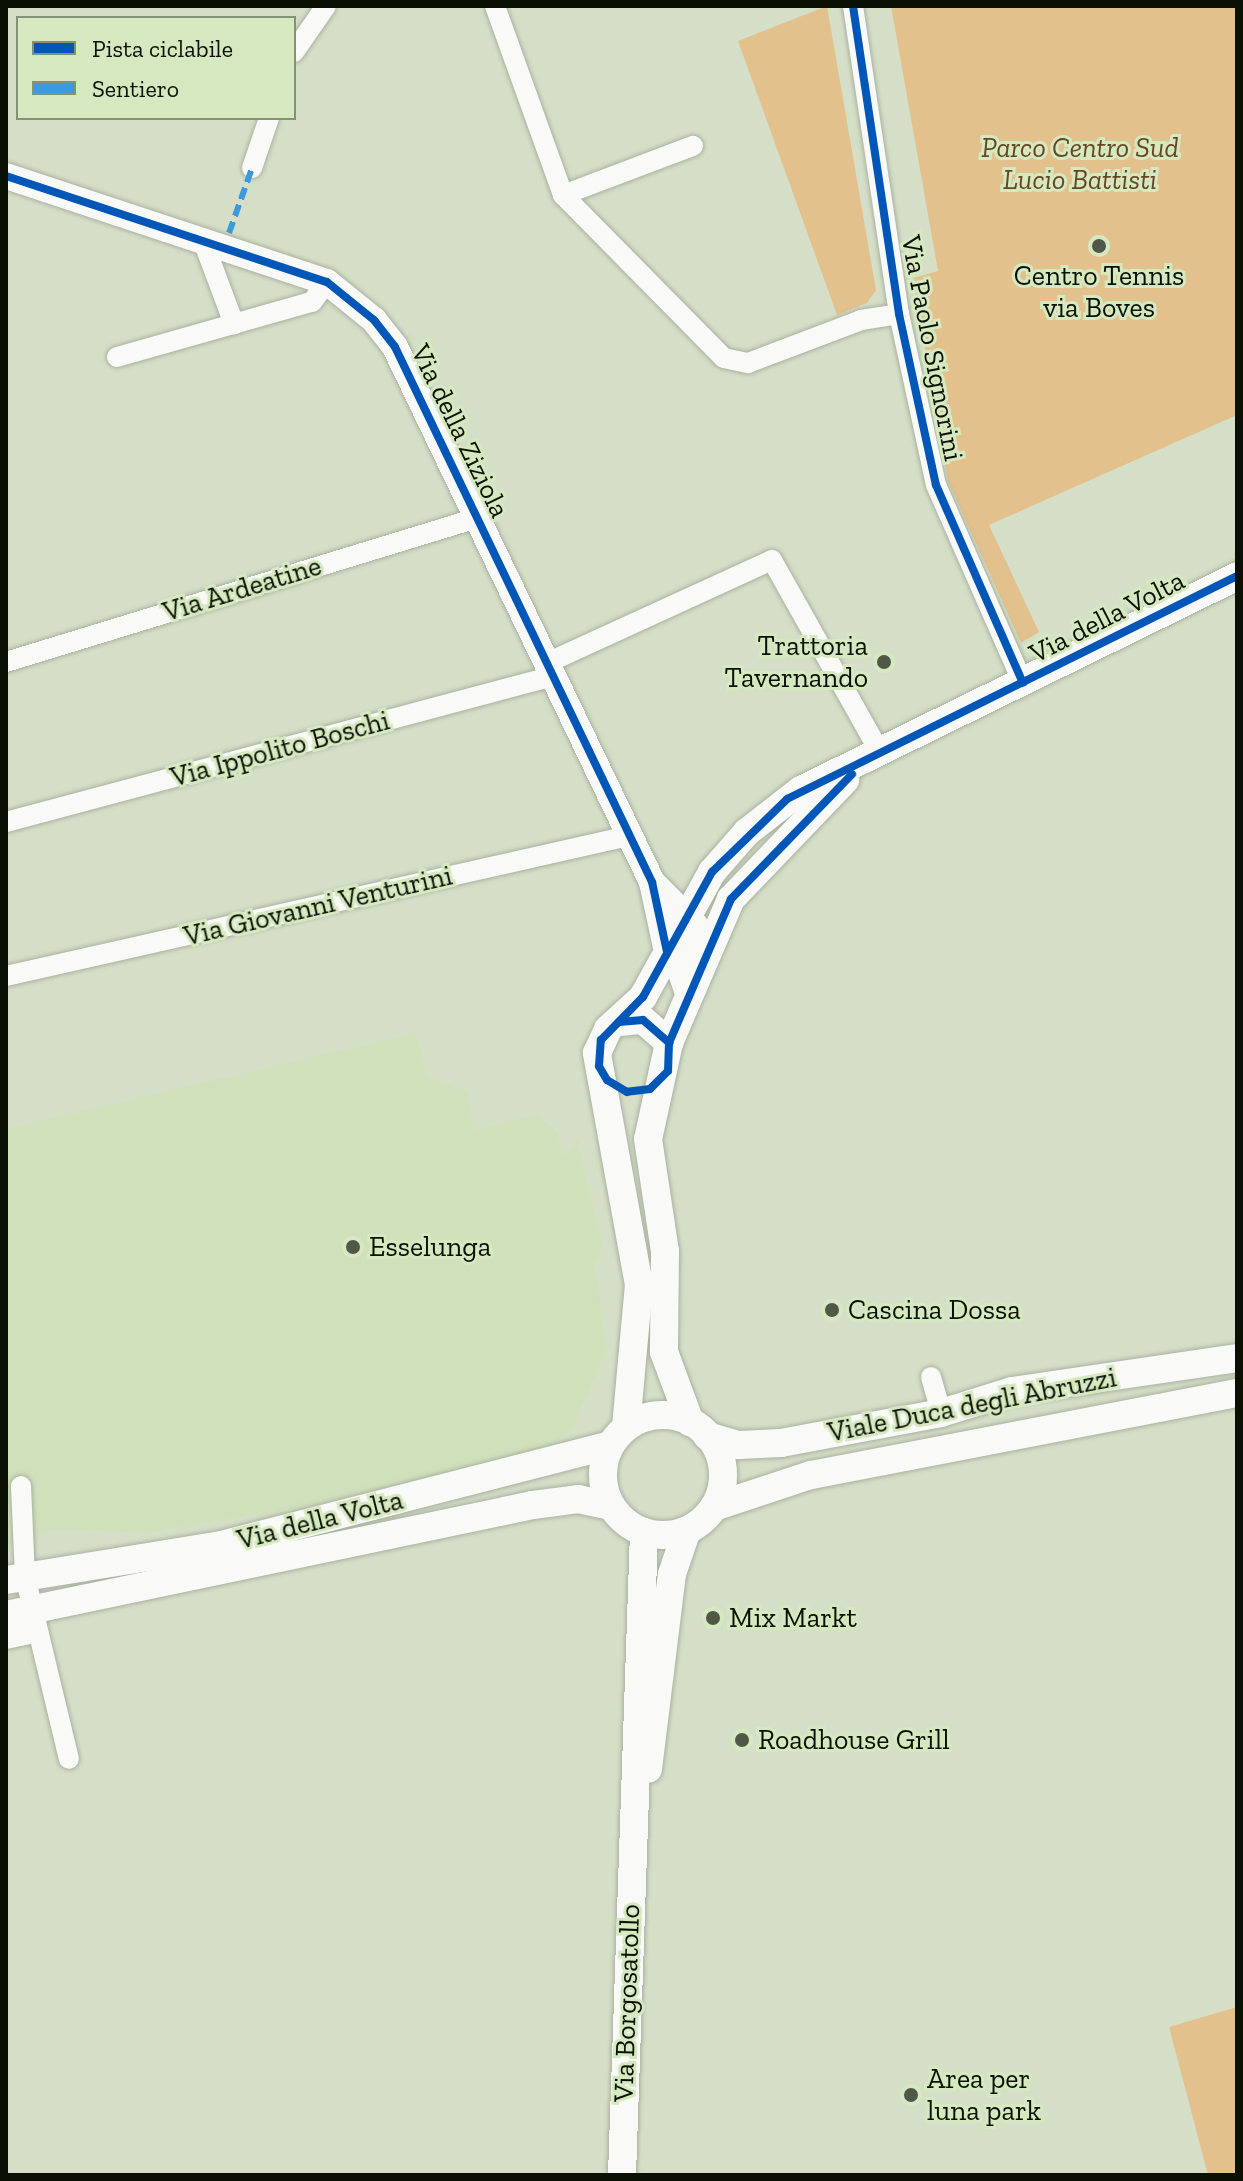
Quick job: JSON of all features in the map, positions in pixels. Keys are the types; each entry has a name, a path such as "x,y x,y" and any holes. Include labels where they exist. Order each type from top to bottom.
{"main road":[{"name":"Via della Volta","path":"611,1506 603,1476 618,1436 639,1285 607,1080 597,1053 619,1022 643,997 687,913 729,851 766,815 874,757 1237,576"},
{"name":"Via della Volta","path":"714,1507 721,1463 699,1429 664,1352 665,1251 648,1139 659,1082 669,1043 716,922 747,878 874,757"},
{"path":"619,1022 643,1020 669,1043"},
{"path":"607,1080 638,1093 659,1082"},
{"name":"Viale Duca degli Abruzzi","path":"699,1429 739,1445 781,1443 941,1413 1012,1391 1237,1358"},
{"name":"Viale Duca degli Abruzzi","path":"714,1507 811,1475 1237,1393"},
{"name":"Via della Volta","path":"16,1578 221,1545 618,1436 664,1415 699,1429"},
{"name":"Via della Volta","path":"26,1618 533,1505 578,1499 611,1506 644,1532"},
{"path":"644,1532 687,1530 714,1507"},
{"name":"Via Borgosatollo","path":"632,1830 651,1756 672,1574 687,1530"},
{"name":"Via Borgosatollo","path":"622,2175 644,1532"}],"street":[{"path":"296,49 326,6"},
{"name":"Via Paolo Signorini","path":"495,6 563,195 724,358 748,363 861,320 899,314"},
{"name":"Via Paolo Signorini","path":"853,6 899,314 936,485 1023,683"},
{"path":"252,168 268,120"},
{"path":"563,195 693,146"},
{"name":"Via della Ziziola","path":"6,176 327,282 374,320 395,347 652,882"},
{"path":"203,241 234,324"},
{"path":"117,357 312,302 327,282"},
{"name":"Via Ardeatine","path":"6,662 479,517"},
{"name":"Via Ippolito Boschi","path":"6,822 550,670 772,560 874,757"},
{"name":"Via Giovanni Venturini","path":"6,976 629,836"},
{"path":"652,882 687,913 696,933 680,970 688,993"},
{"path":"652,882 667,952"},
{"path":"931,1377 941,1413"},
{"path":"21,1486 16,1578 69,1759"},
{"name":"Via della Volta","path":"6,1639 26,1618"}],"shaded area":[{"path":"416,1033 427,1077 466,1092 474,1130 537,1115 557,1132 564,1158 577,1140 603,1247 594,1266 607,1348 572,1429 540,1453 306,1506 147,1533 55,1529 6,1547 6,1129"}],"green space":[{"path":"827,6 876,290 867,303 837,315 738,41"},
{"name":"Parco Centro Sud Lucio Battisti","path":"891,6 1237,6 1237,415 989,525 1039,632 1021,643 948,481 913,278 938,271"},
{"path":"1237,2007 1237,2175 1208,2175 1169,2027"}],"marked path":[{"path":"229,233 252,168"}],"cycle path":[{"path":"853,6 899,314 936,485 1023,683"},
{"path":"6,176 327,282 374,320 395,347 652,882 667,952"},
{"path":"619,1022 643,1020 669,1043 668,1071 650,1089 627,1092 607,1080 599,1066 601,1040 643,997 712,872 787,799 1237,576"},
{"path":"669,1043 731,899 852,774"}],"place":[{"name":"Centro Tennis via Boves","path":"1099,246"},
{"name":"Trattoria Tavernando","path":"884,662"},
{"name":"Esselunga","path":"353,1247"},
{"name":"Cascina Dossa","path":"832,1310"},
{"name":"Mix Markt","path":"713,1618"},
{"name":"Roadhouse Grill","path":"742,1740"},
{"name":"Area per luna park","path":"911,2095"}]}
